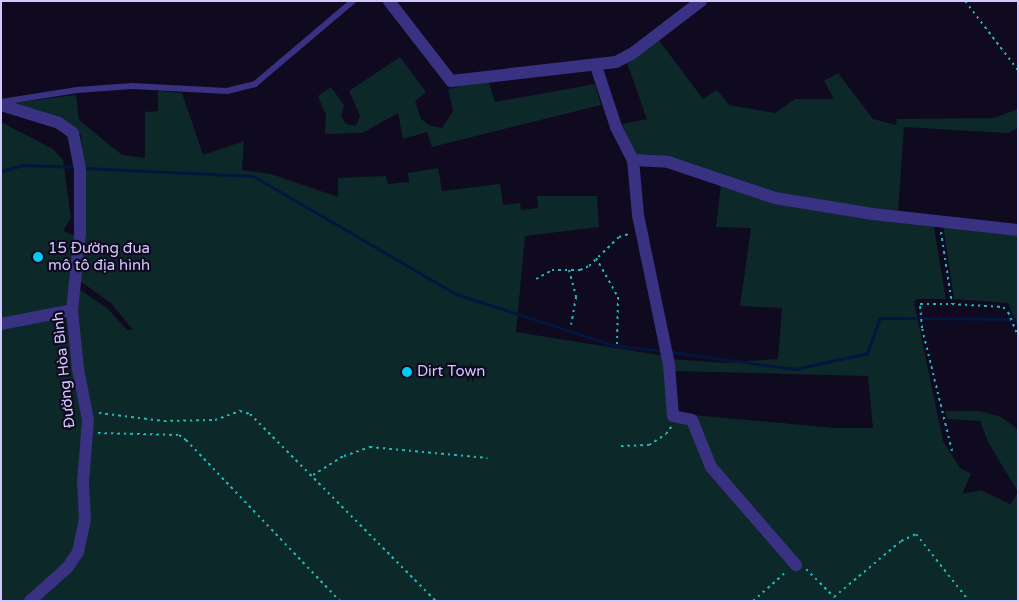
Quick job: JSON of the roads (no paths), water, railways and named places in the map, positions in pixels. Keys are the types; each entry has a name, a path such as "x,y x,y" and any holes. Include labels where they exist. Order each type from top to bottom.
{"street":[{"path":"389,1 450,81 596,66 633,53 701,1"},
{"path":"596,66 616,127 633,160 641,230 668,359 674,418 692,420 711,467 796,565"},
{"name":"Đường Hòa Bình","path":"1,104 59,123 73,134 80,164 82,193 72,310 78,369 87,411 88,432 83,482 85,519 78,552 68,568 30,601"},
{"path":"633,160 668,162 775,198 873,214 1018,230"},
{"path":"1,324 72,310"}],"lane":[{"path":"1,104 38,94 104,88 227,91 255,84 353,1"}],"waterway":[{"path":"1,171 24,165 78,167"},
{"path":"84,168 253,176 456,294 613,345 662,351"},
{"path":"671,352 795,369 867,353 880,318 1018,319"}],"place":[{"name":"15 Đường đua mô tô địa hình","path":"38,257"},
{"name":"Dirt Town","path":"407,372"}]}
